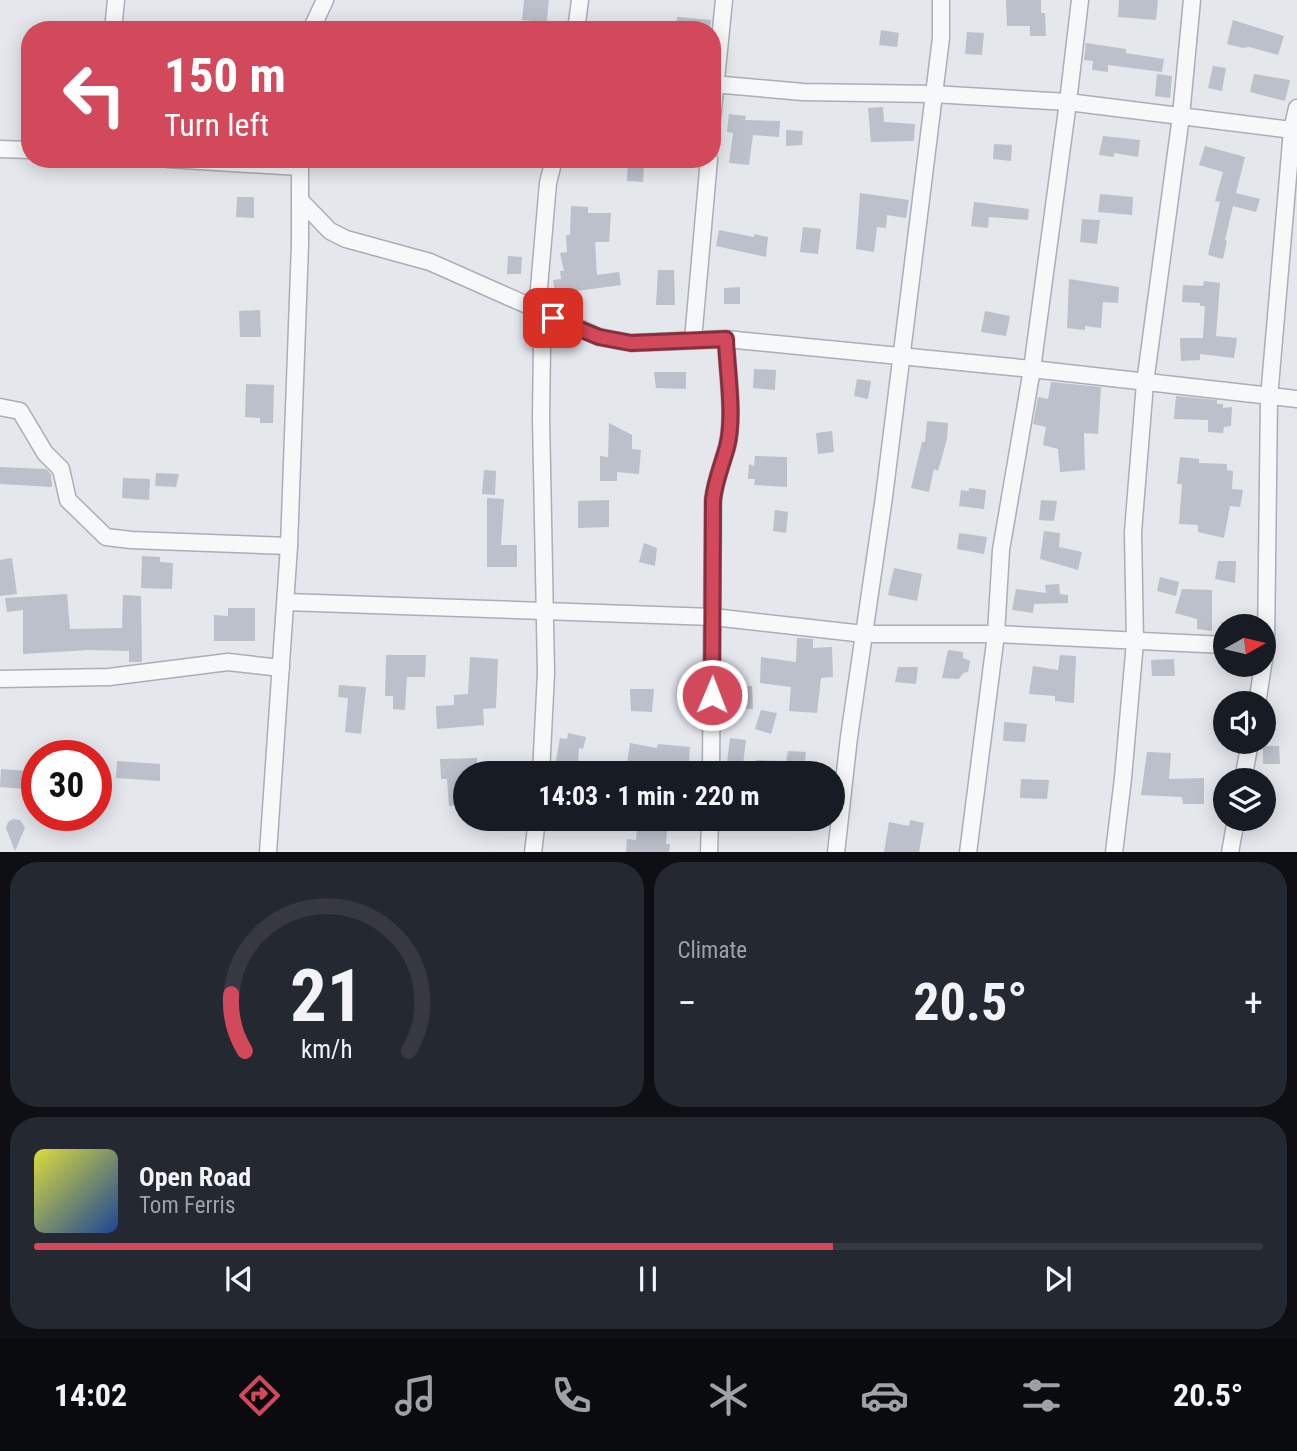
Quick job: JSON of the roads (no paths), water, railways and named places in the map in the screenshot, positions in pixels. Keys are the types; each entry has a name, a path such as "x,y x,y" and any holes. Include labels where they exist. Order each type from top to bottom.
{"street":[{"path":"114,21 116,0"},
{"path":"315,21 324,0"},
{"path":"577,21 580,0"},
{"path":"721,25 724,0"},
{"path":"836,852 941,38 941,0"},
{"path":"968,852 996,634 1001,550 1032,369 1080,0"},
{"path":"1114,852 1135,642 1133,532 1145,383 1181,116 1192,0"},
{"path":"721,85 803,92 933,94 1068,102 1292,130"},
{"path":"1265,614 1269,398 1292,130 1297,108"},
{"path":"0,149 21,150"},
{"path":"268,852 289,546 299,168"},
{"path":"542,761 546,673 542,346 537,311 548,183 552,168"},
{"path":"693,340 708,168"},
{"path":"300,200 330,231 346,239 430,262 599,337 631,343 726,339 1032,369 1269,398 1297,399"},
{"path":"710,761 713,500 715,481 727,448 729,431 726,339"},
{"path":"0,407 20,411 45,453 61,469 68,500 106,537 144,541 289,546"},
{"path":"286,602 713,617 864,635 996,634 1213,645"},
{"path":"0,679 109,677 228,662 281,668"},
{"path":"533,852 536,831"},
{"path":"709,852 710,831"},
{"path":"1230,852 1234,831"}]}
